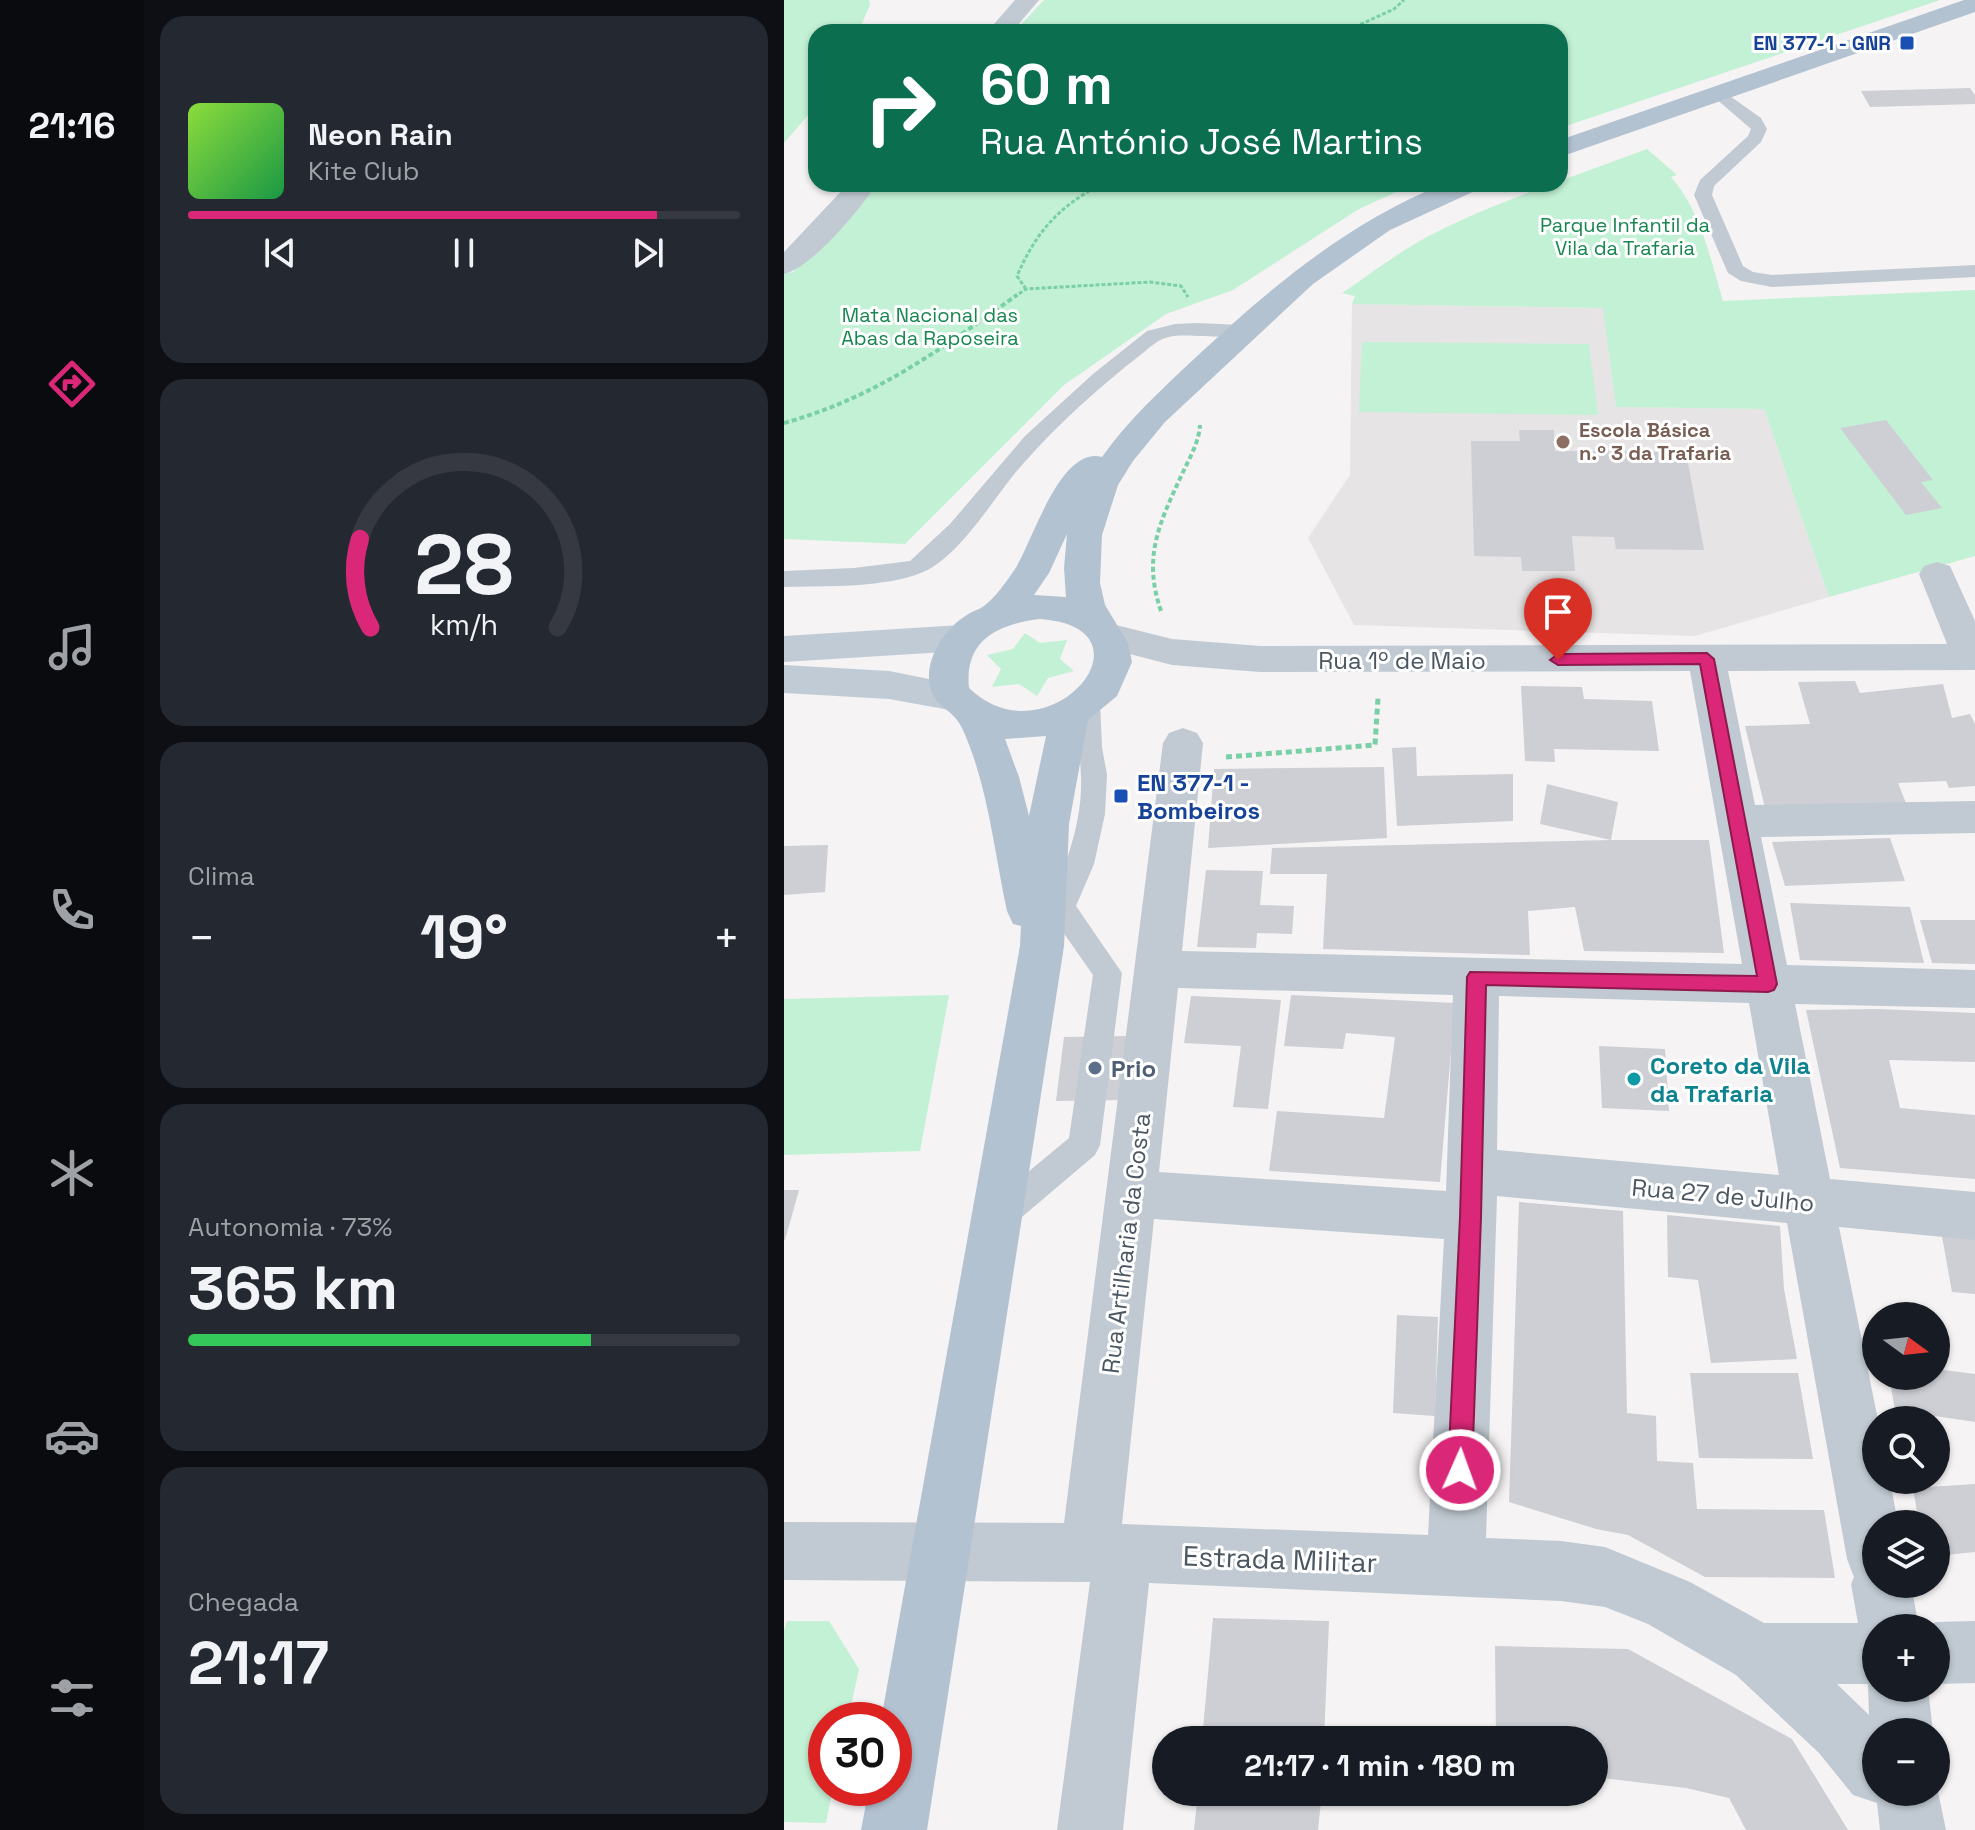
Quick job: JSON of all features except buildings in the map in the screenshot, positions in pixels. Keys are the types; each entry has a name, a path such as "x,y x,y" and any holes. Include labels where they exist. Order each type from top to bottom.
{"main road":[{"path":"1568,146 1975,4"},
{"path":"894,1830 1046,910 1050,810 1087,701 1110,675 1114,653 1086,603 1082,572 1090,510 1111,468 1127,445 1173,397 1296,281 1370,230 1450,192"},
{"path":"997,616 1031,573 1073,487 1108,450 1173,397"},
{"path":"784,649 961,638 997,616 1016,609 1059,608 1102,629"},
{"path":"961,638 947,663 946,679 950,693 966,707 1005,799 1034,931 1036,972"},
{"path":"784,679 889,685 1017,725 1043,721 1087,701"}],"street":[{"path":"1006,24 1028,0"},
{"path":"784,265 802,252 856,192"},
{"path":"1937,574 1973,657"},
{"name":"Rua 1º de Maio","path":"1102,629 1172,652 1260,659 1973,657"},
{"name":"Rua 1º de Maio","path":"1087,701 1134,675 1170,667 1260,659"},
{"path":"1707,659 1867,1510"},
{"name":"Rua Artilharia da Costa","path":"1090,1830 1131,1194 1182,752"},
{"path":"1737,821 1975,817"},
{"path":"1157,969 1975,989"},
{"path":"1456,1566 1476,977"},
{"name":"Rua 27 de Julho","path":"1131,1194 1471,1194 1809,1203 1975,1216"},
{"name":"Estrada Militar","path":"784,1551 1106,1553 1456,1566 1605,1577 1669,1603 1758,1653 1841,1731 1862,1756"},
{"path":"1950,1653 1975,1652"},
{"name":"Estrada Militar","path":"1758,1653 1862,1654"}],"lane":[{"path":"1720,94 1755,121 1759,129 1755,138 1706,184 1703,195 1735,269 1748,277 1772,281 1975,271"},
{"path":"784,579 813,579 916,567 953,535 1017,457 1069,406 1154,335 1170,329 1187,328 1242,331"},
{"path":"1036,972 1080,864 1095,792 1087,701"},
{"path":"997,1217 1084,1145 1108,973 1061,907"}],"path":[{"path":"1361,24 1394,9 1404,0"},
{"path":"1026,289 1017,276 1030,244 1051,215 1089,192"},
{"path":"784,423 866,394 918,365 1026,289 1150,282 1181,286 1194,304 1187,328"},
{"path":"1164,617 1151,588 1149,565 1167,501 1201,431 1200,422"},
{"path":"1182,752 1375,745 1380,661"}],"shaded area":[{"name":"Escola Básica n.º 3 da Trafaria","path":"1352,304 1604,308 1616,407 1764,409 1829,597 1695,636 1354,625 1308,538 1350,475"}],"green space":[{"path":"784,0 869,0 870,5 862,24 808,24 808,115 784,143"},
{"path":"1044,0 1940,0 1568,125 1568,24 1022,24"},
{"name":"Parque Infantil da Vila da Trafaria","path":"1647,149 1677,175 1671,177 1697,220 1723,301 1975,290 1975,556 1829,597 1764,409 1616,407 1603,308 1352,304 1355,296 1342,293 1414,244 1456,223 1530,192 1568,192 1568,178"},
{"name":"Mata Nacional das Abas da Raposeira","path":"867,192 1396,192 1359,209 1233,290 1166,314 1064,385 905,544 784,539 784,273 793,272"},
{"path":"1362,342 1589,344 1598,415 1359,412"},
{"path":"1025,633 1040,643 1067,640 1060,659 1074,671 1048,678 1037,696 1019,684 992,687 1001,669 987,655 1013,649"},
{"path":"949,995 920,1151 784,1155 784,999"},
{"path":"787,1621 829,1621 859,1669 852,1702 808,1702 808,1806 829,1806 826,1823 784,1822 784,1631"}],"place":[{"name":"EN 377-1 - GNR","path":"1907,43"},
{"name":"Escola Básica n.º 3 da Trafaria","path":"1563,442"},
{"name":"EN 377-1 - Bombeiros","path":"1121,796"},
{"name":"Prio","path":"1095,1068"},
{"name":"Coreto da Vila da Trafaria","path":"1634,1079"}],"route":[{"path":"1460,1470 1471,1217 1476,977 1768,984 1707,659 1558,660"}]}
